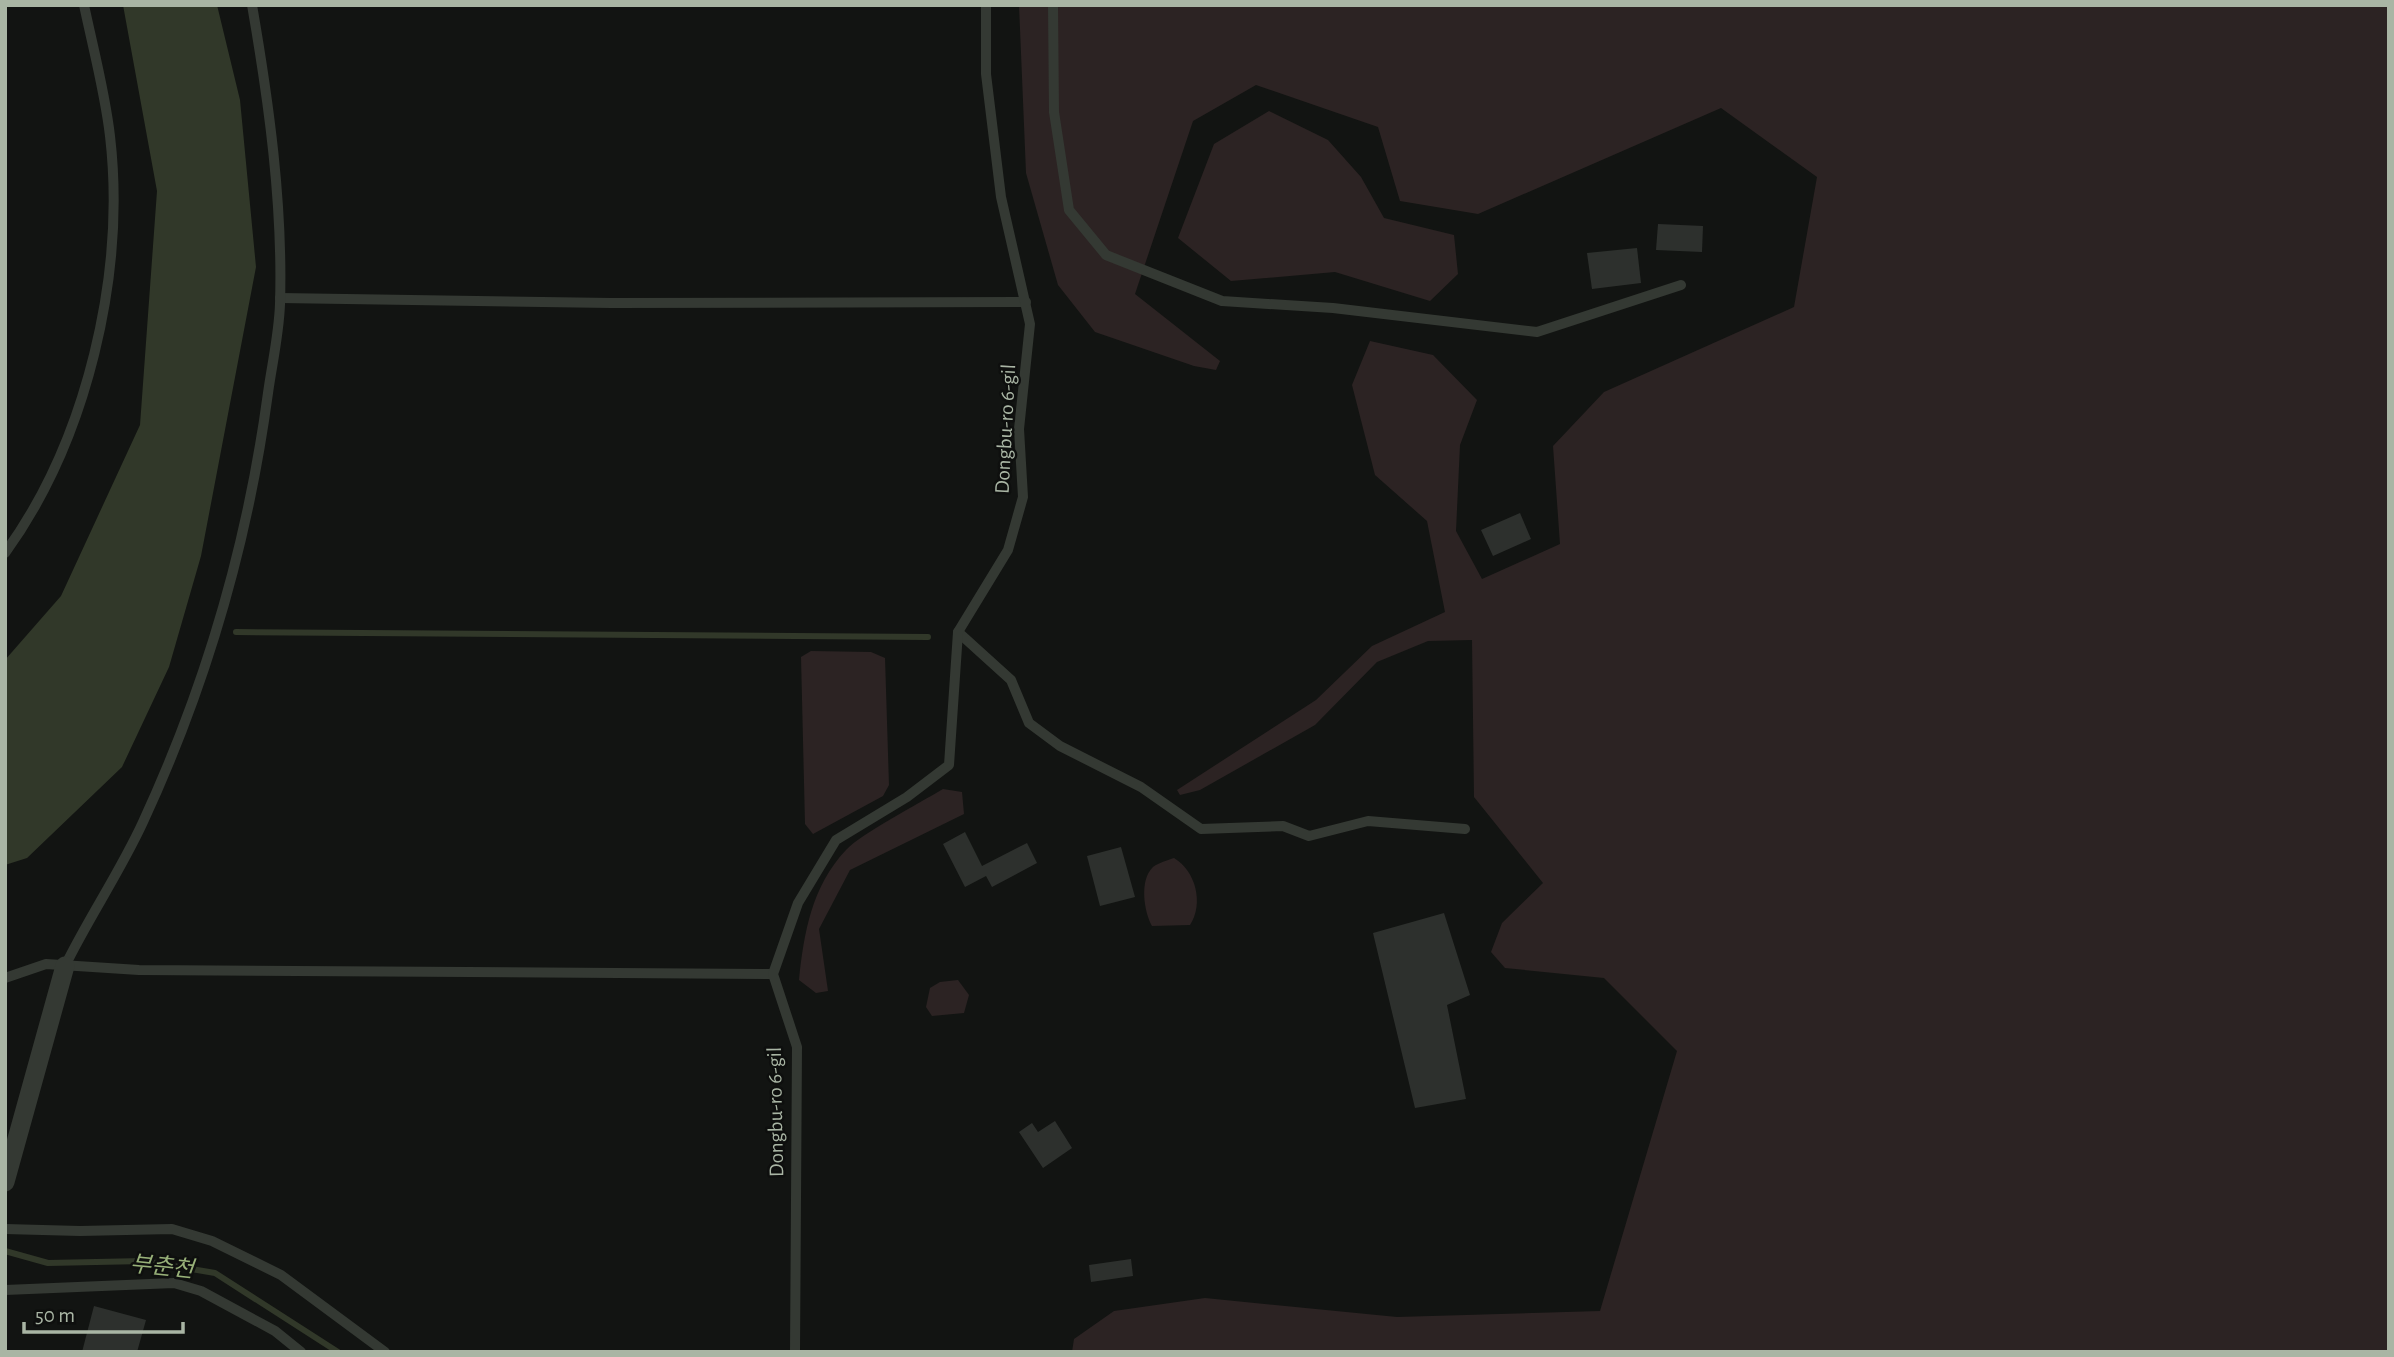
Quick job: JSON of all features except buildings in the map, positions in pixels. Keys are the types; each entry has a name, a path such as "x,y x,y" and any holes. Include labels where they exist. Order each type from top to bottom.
{"street":[{"path":"5,1182 65,966"}],"lane":[{"path":"5,553 52,471 76,411 99,334 111,264 113,200 110,136 84,5"},
{"path":"65,966 143,822 224,607 243,536 260,450 280,298 274,156 252,5"},
{"name":"Dongbu-ro 6-gil","path":"795,1352 797,1047 773,974 798,903 836,840 907,797 949,765 958,632 1008,550 1023,496 1020,429 1030,324 1001,197 986,74 986,5"},
{"path":"1053,5 1054,112 1069,210 1106,256 1222,301 1333,308 1537,332 1681,285"},
{"path":"280,298 611,303 1026,302"},
{"path":"958,632 1011,680 1029,723 1060,746 1104,765 1142,787 1201,829 1283,826 1309,836 1368,821 1465,829"},
{"path":"5,978 46,964 139,970 773,974"},
{"path":"5,1229 172,1229 212,1241 281,1275 385,1352"},
{"path":"5,1290 174,1283 201,1291 254,1320 302,1352"}],"shaded area":[{"path":"123,5 217,5 240,100 256,267 201,556 169,667 122,767 27,858 5,865 5,660 61,596 140,425 157,191"},
{"path":"1019,5 2389,5 2389,1352 1072,1352 1074,1339 1114,1311 1205,1298 1397,1317 1600,1311 1677,1051 1604,978 1505,968 1491,952 1502,923 1543,883 1474,797 1472,640 1428,641 1377,662 1315,725 1200,790 1180,795 1177,790 1316,700 1372,646 1445,612 1427,521 1375,475 1352,385 1370,341 1433,355 1477,400 1460,445 1456,531 1482,579 1560,544 1553,446 1604,392 1794,307 1817,177 1721,108 1478,214 1400,201 1378,127 1256,85 1193,121 1135,294 1220,361 1216,370 1194,366 1095,332 1058,285 1026,173"},
{"path":"1269,111 1328,140 1361,177 1384,218 1454,235 1458,274 1430,301 1335,272 1231,281 1178,238 1214,144"},
{"path":"811,651 871,652 885,658 889,785 883,796 813,834 805,824 801,657"},
{"path":"943,789 962,792 964,814 850,870 819,929 828,991 816,993 799,980 804,944 818,894 834,864 854,843"},
{"path":"1174,858 1188,871 1196,888 1194,917 1190,925 1152,926 1145,905 1146,880 1153,867"},
{"path":"958,980 969,995 964,1013 932,1016 926,1007 930,988 940,982"}],"waterway":[{"path":"236,632 928,637"},
{"name":"부춘천","path":"5,1251 48,1263 144,1261 215,1273 338,1352"}]}
